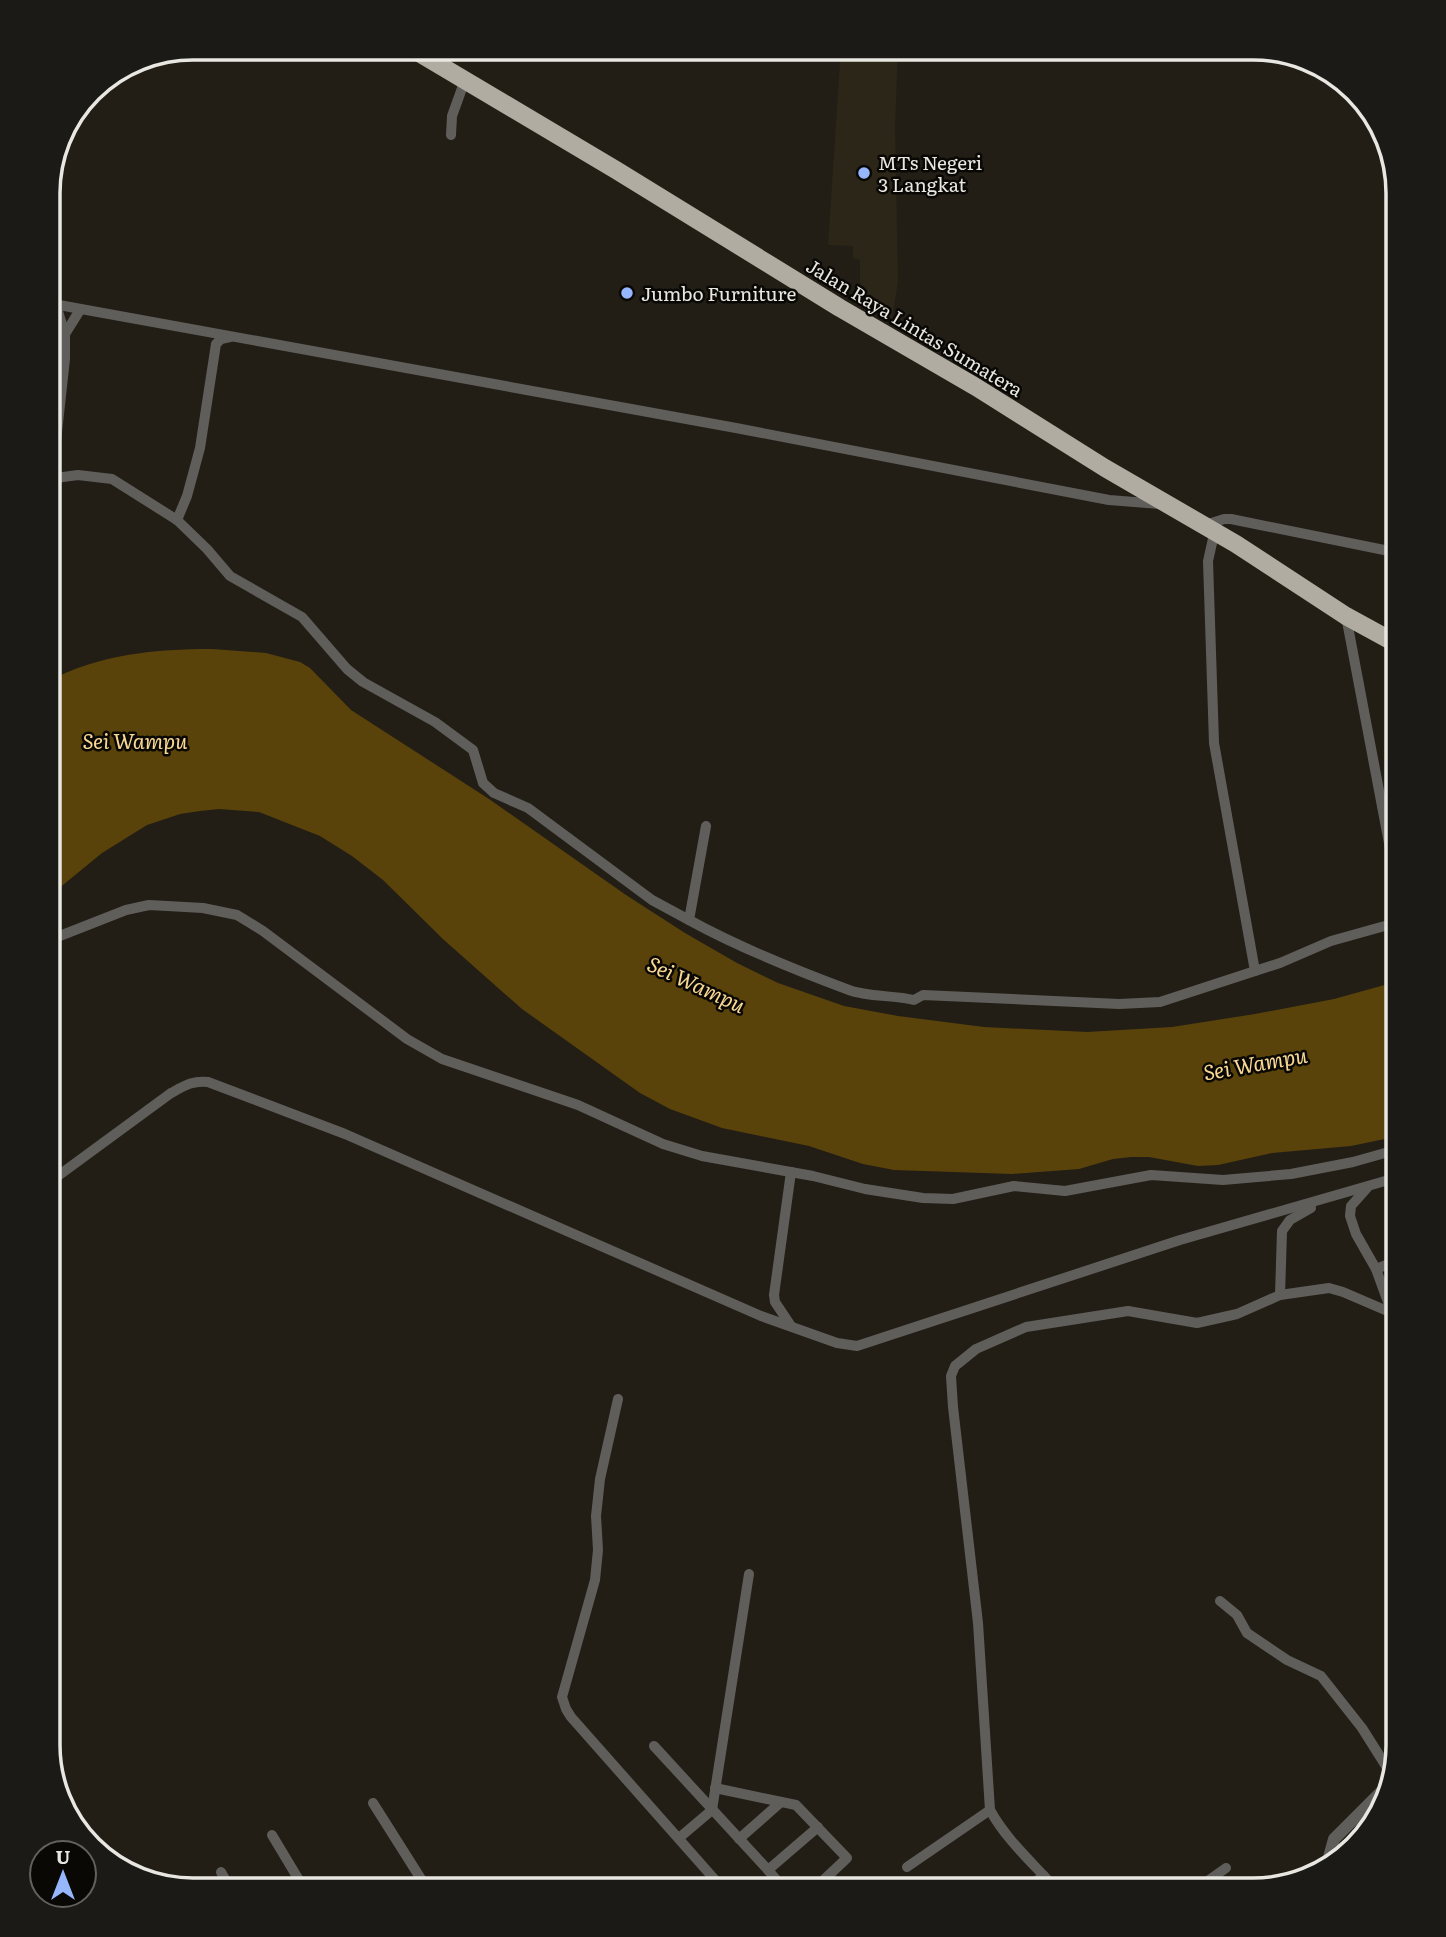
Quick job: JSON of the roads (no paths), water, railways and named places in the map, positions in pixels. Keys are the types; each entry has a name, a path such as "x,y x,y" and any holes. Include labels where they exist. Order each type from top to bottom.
{"highway":[{"name":"Jalan Raya Lintas Sumatera","path":"431,60 840,308 976,387 1208,530 1236,544 1346,616 1386,638"}],"street":[{"path":"451,135 452,116 465,80"},
{"path":"60,306 736,428 1109,500 1167,505"},
{"path":"65,334 80,310"},
{"path":"60,322 65,334 60,399"},
{"path":"177,520 187,496 200,448 216,344 221,339 233,337"},
{"path":"60,478 78,475 112,479 177,520 207,548 230,576 302,617 363,682 435,722 473,750 483,783 494,793 528,808 652,900 767,959 851,991 914,1000 923,995 1119,1004 1160,1002 1255,971 1331,941 1386,926"},
{"path":"1255,971 1214,743 1208,530 1224,519 1231,519 1386,550"},
{"path":"1346,616 1386,827"},
{"path":"689,920 706,826"},
{"path":"60,936 102,918 149,905 203,908 237,915 407,1039 442,1059 578,1105 663,1144 702,1156 865,1189 923,1198 953,1199 1014,1186 1065,1191 1151,1175 1223,1180 1291,1174 1386,1153"},
{"path":"60,1174 171,1093 188,1083 208,1082 345,1134 550,1225 791,1326 837,1343 866,1344 1114,1261 1386,1181"},
{"path":"791,1172 774,1295 779,1309 791,1326"},
{"path":"1368,1186 1351,1206 1350,1216 1386,1296"},
{"path":"1280,1294 1282,1231 1290,1220 1325,1200"},
{"path":"1376,1269 1386,1265"},
{"path":"1041,1878 1044,1876 998,1824 990,1810 978,1623 953,1408 951,1376 955,1366 976,1349 1026,1327 1128,1311 1197,1323 1237,1314 1280,1294 1335,1289 1386,1310"},
{"path":"618,1399 600,1479 596,1516 598,1550 594,1580 562,1697 571,1717 714,1878"},
{"path":"679,1838 712,1810 749,1574"},
{"path":"1220,1601 1237,1615 1247,1633 1287,1660 1321,1676 1362,1728 1385,1764"},
{"path":"654,1746 775,1878"},
{"path":"715,1788 796,1805 847,1858 826,1878"},
{"path":"1330,1854 1334,1839 1375,1798"},
{"path":"739,1839 781,1802"},
{"path":"373,1803 420,1878"},
{"path":"908,1867 990,1810"},
{"path":"768,1870 818,1828"},
{"path":"272,1835 298,1878"},
{"path":"1212,1878 1226,1868"},
{"path":"221,1872 224,1878"}],"water":[{"name":"Sei Wampu","path":"212,649 266,653 300,662 310,668 351,710 489,799 685,933 778,983 844,1006 984,1027 1087,1032 1172,1027 1255,1014 1334,999 1386,985 1386,1139 1351,1146 1272,1153 1218,1165 1198,1166 1149,1157 1131,1157 1079,1169 1012,1174 894,1170 863,1164 809,1146 722,1128 670,1109 640,1093 522,1009 444,940 383,880 352,856 320,836 259,812 219,809 200,811 180,814 147,825 102,853 60,887 60,676 107,659 169,650"}],"place":[{"name":"MTs Negeri 3 Langkat","path":"864,173"},
{"name":"Jumbo Furniture","path":"627,293"}]}
